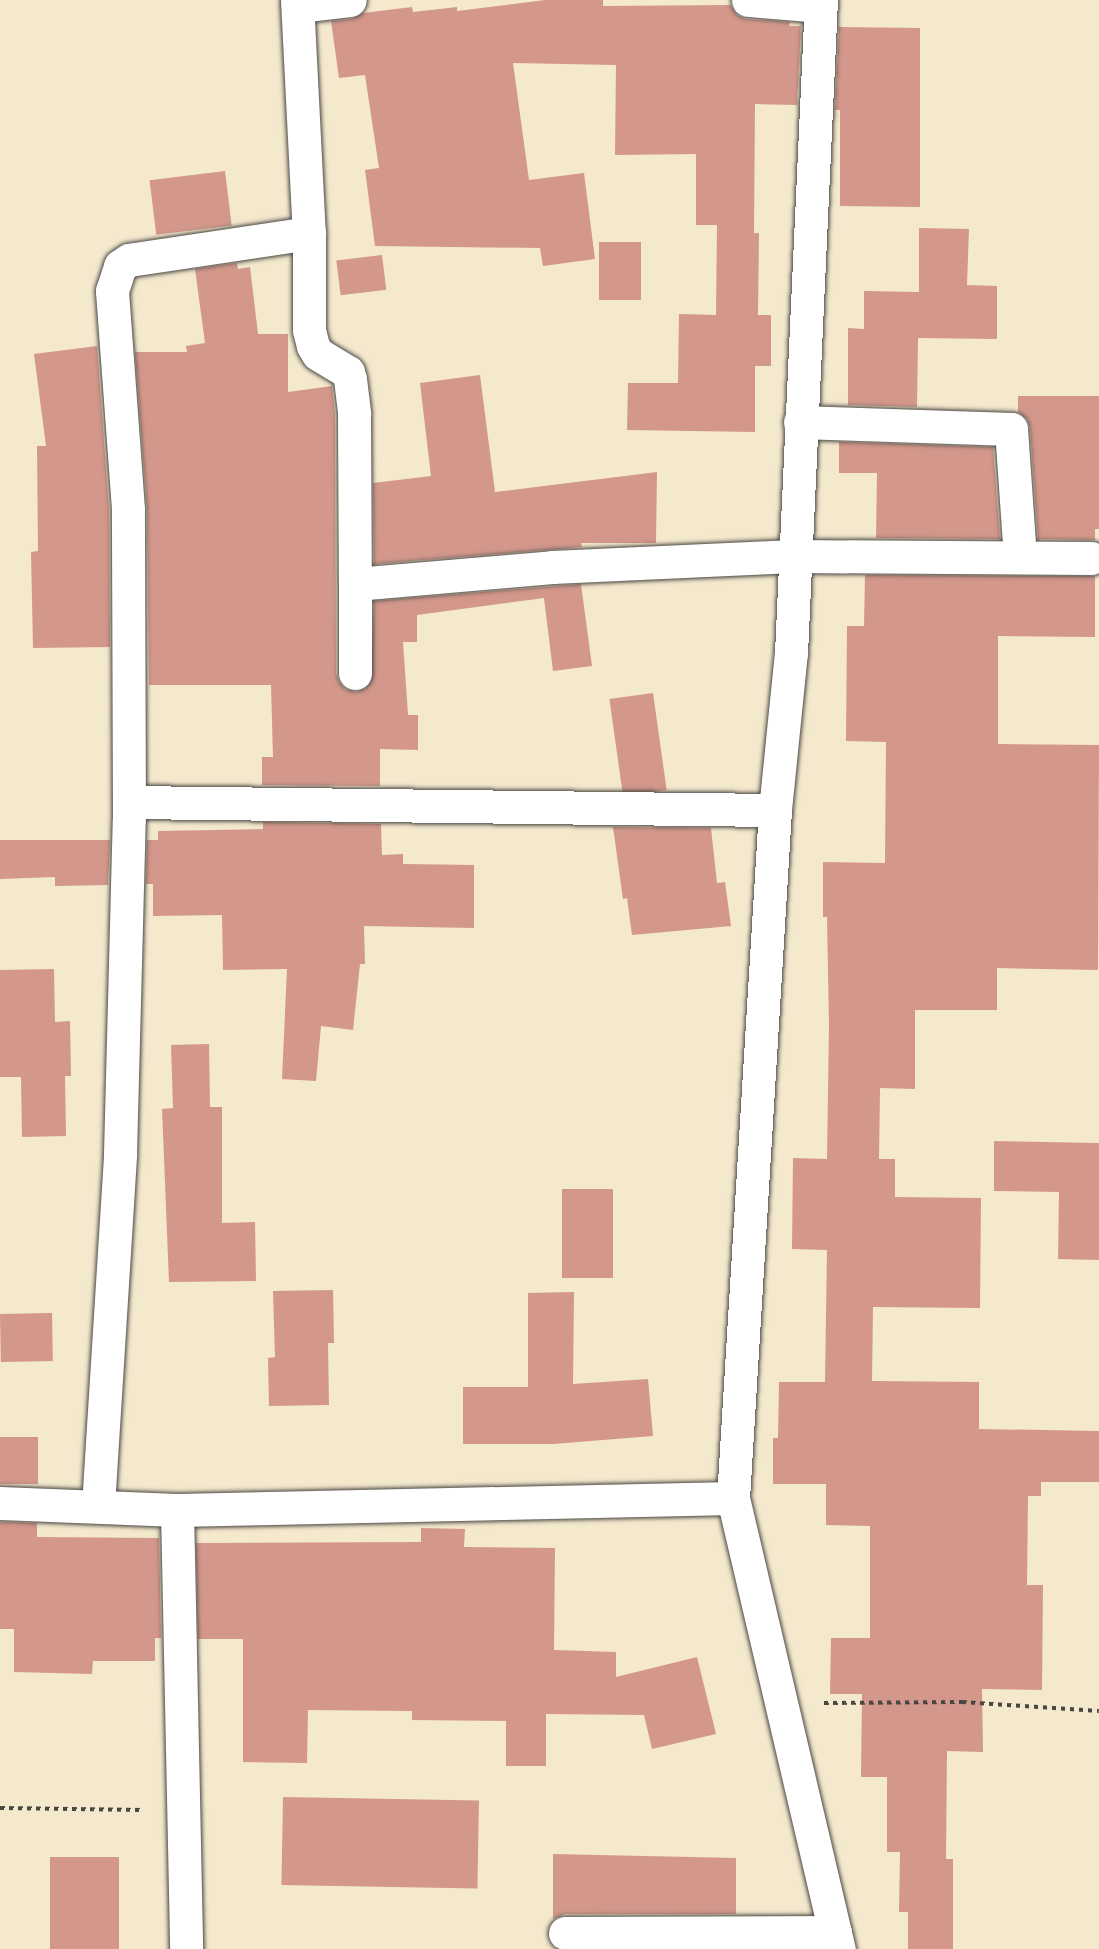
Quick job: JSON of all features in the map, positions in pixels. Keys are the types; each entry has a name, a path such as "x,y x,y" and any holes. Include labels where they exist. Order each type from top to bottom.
{"street":[{"path":"350,0 298,3 309,233 309,330 313,346 327,361 348,372 354,414 355,673"},
{"path":"565,1933 837,1940 733,1498 775,810 791,652 820,3 748,0"},
{"path":"98,1506 120,1154 129,802 128,509 112,291 120,266 129,260 309,233"},
{"path":"800,422 1011,429 1020,557"},
{"path":"356,584 552,567 794,556 1091,558"},
{"path":"129,802 775,810"},
{"path":"0,1503 177,1510 733,1498"},
{"path":"177,1510 186,1949"}],"path":[{"path":"782,1704 962,1702 1099,1711"},
{"path":"0,1808 184,1811"}],"building":[{"path":"545,0 603,0 603,6 730,5 737,15 746,19 790,22 789,26 801,26 797,105 755,104 754,233 759,233 758,315 771,315 771,366 755,366 755,432 627,430 628,383 678,383 679,314 716,315 717,225 696,225 696,154 615,155 616,65 513,63 529,180 584,173 595,259 543,266 540,248 375,246 365,170 379,168 365,75 339,78 331,21 352,19 363,13 412,7 413,12 457,7 457,11"},
{"path":"839,27 920,28 920,207 840,206 840,110 835,110"},
{"path":"225,171 232,226 156,235 150,180"},
{"path":"919,228 969,229 967,285 997,286 997,339 918,338 917,407 848,405 848,328 864,329 864,291 919,292"},
{"path":"599,242 641,242 641,300 599,300"},
{"path":"382,255 386,290 341,295 336,261"},
{"path":"237,263 238,269 250,267 258,334 288,334 288,392 332,386 335,415 336,673 345,689 356,692 365,689 371,682 374,601 581,584 592,666 553,671 544,598 417,615 417,642 403,642 408,715 418,715 418,750 380,749 380,786 262,785 262,757 273,757 271,685 149,685 147,508 135,352 187,352 186,346 205,343 195,269"},
{"path":"97,346 109,510 110,647 33,648 31,552 38,551 37,446 46,446 34,354"},
{"path":"480,375 495,492 657,472 656,543 581,543 582,547 374,564 373,483 431,476 420,383"},
{"path":"1018,396 1099,396 1099,529 1095,529 1095,540 1038,539 1030,428 1027,419 1018,412"},
{"path":"839,442 993,447 1000,539 876,538 877,473 839,473"},
{"path":"865,575 1095,576 1095,637 998,636 998,744 1099,745 1098,970 997,968 997,1010 915,1010 915,1089 880,1088 879,1159 895,1159 895,1197 981,1198 980,1308 873,1307 872,1381 979,1382 979,1429 1099,1431 1099,1482 1041,1482 1041,1496 1028,1496 1027,1585 1043,1585 1042,1690 982,1689 983,1752 947,1751 946,1859 953,1859 953,1949 908,1949 908,1912 899,1912 900,1852 887,1852 887,1777 861,1777 862,1694 830,1694 831,1638 870,1638 870,1526 826,1525 826,1484 773,1484 773,1438 778,1438 779,1382 825,1382 827,1250 792,1249 793,1158 827,1159 829,1024 827,917 823,917 823,862 885,863 886,742 846,741 847,626 864,626"},
{"path":"653,693 667,790 623,796 609,699"},
{"path":"263,822 381,824 382,855 403,854 403,864 474,865 474,928 364,926 365,964 360,964 353,1030 321,1026 316,1081 282,1079 287,969 223,970 222,915 153,916 153,884 146,884 147,840 158,840 158,831 263,829"},
{"path":"613,827 711,828 717,883 725,882 731,926 632,935 627,898 623,899"},
{"path":"0,840 110,840 108,885 55,886 55,877 0,879"},
{"path":"54,969 55,1022 70,1021 71,1076 65,1076 66,1136 22,1137 21,1077 0,1077 0,970"},
{"path":"209,1044 210,1107 222,1107 222,1223 255,1222 256,1281 169,1282 162,1109 173,1108 171,1045"},
{"path":"994,1141 1099,1143 1099,1260 1058,1259 1059,1192 994,1191"},
{"path":"562,1189 613,1189 613,1278 562,1278"},
{"path":"333,1290 334,1343 328,1343 329,1405 269,1406 268,1358 275,1357 273,1291"},
{"path":"574,1292 573,1384 648,1379 653,1436 553,1444 463,1444 463,1387 528,1387 528,1293"},
{"path":"52,1313 53,1361 1,1362 0,1314"},
{"path":"0,1437 38,1437 38,1484 0,1484"},
{"path":"0,1522 37,1523 37,1537 159,1538 161,1638 155,1638 155,1661 93,1661 92,1674 14,1672 14,1629 0,1629"},
{"path":"421,1528 465,1529 464,1547 555,1548 554,1650 616,1652 616,1677 697,1657 716,1734 652,1749 644,1715 546,1714 546,1766 506,1766 506,1721 412,1720 412,1711 308,1710 307,1763 243,1762 243,1639 198,1639 196,1543 421,1542"},
{"path":"283,1797 479,1800 477,1888 281,1885"},
{"path":"553,1854 736,1858 736,1914 565,1914 553,1919"},
{"path":"50,1857 119,1857 119,1949 50,1949"}]}
